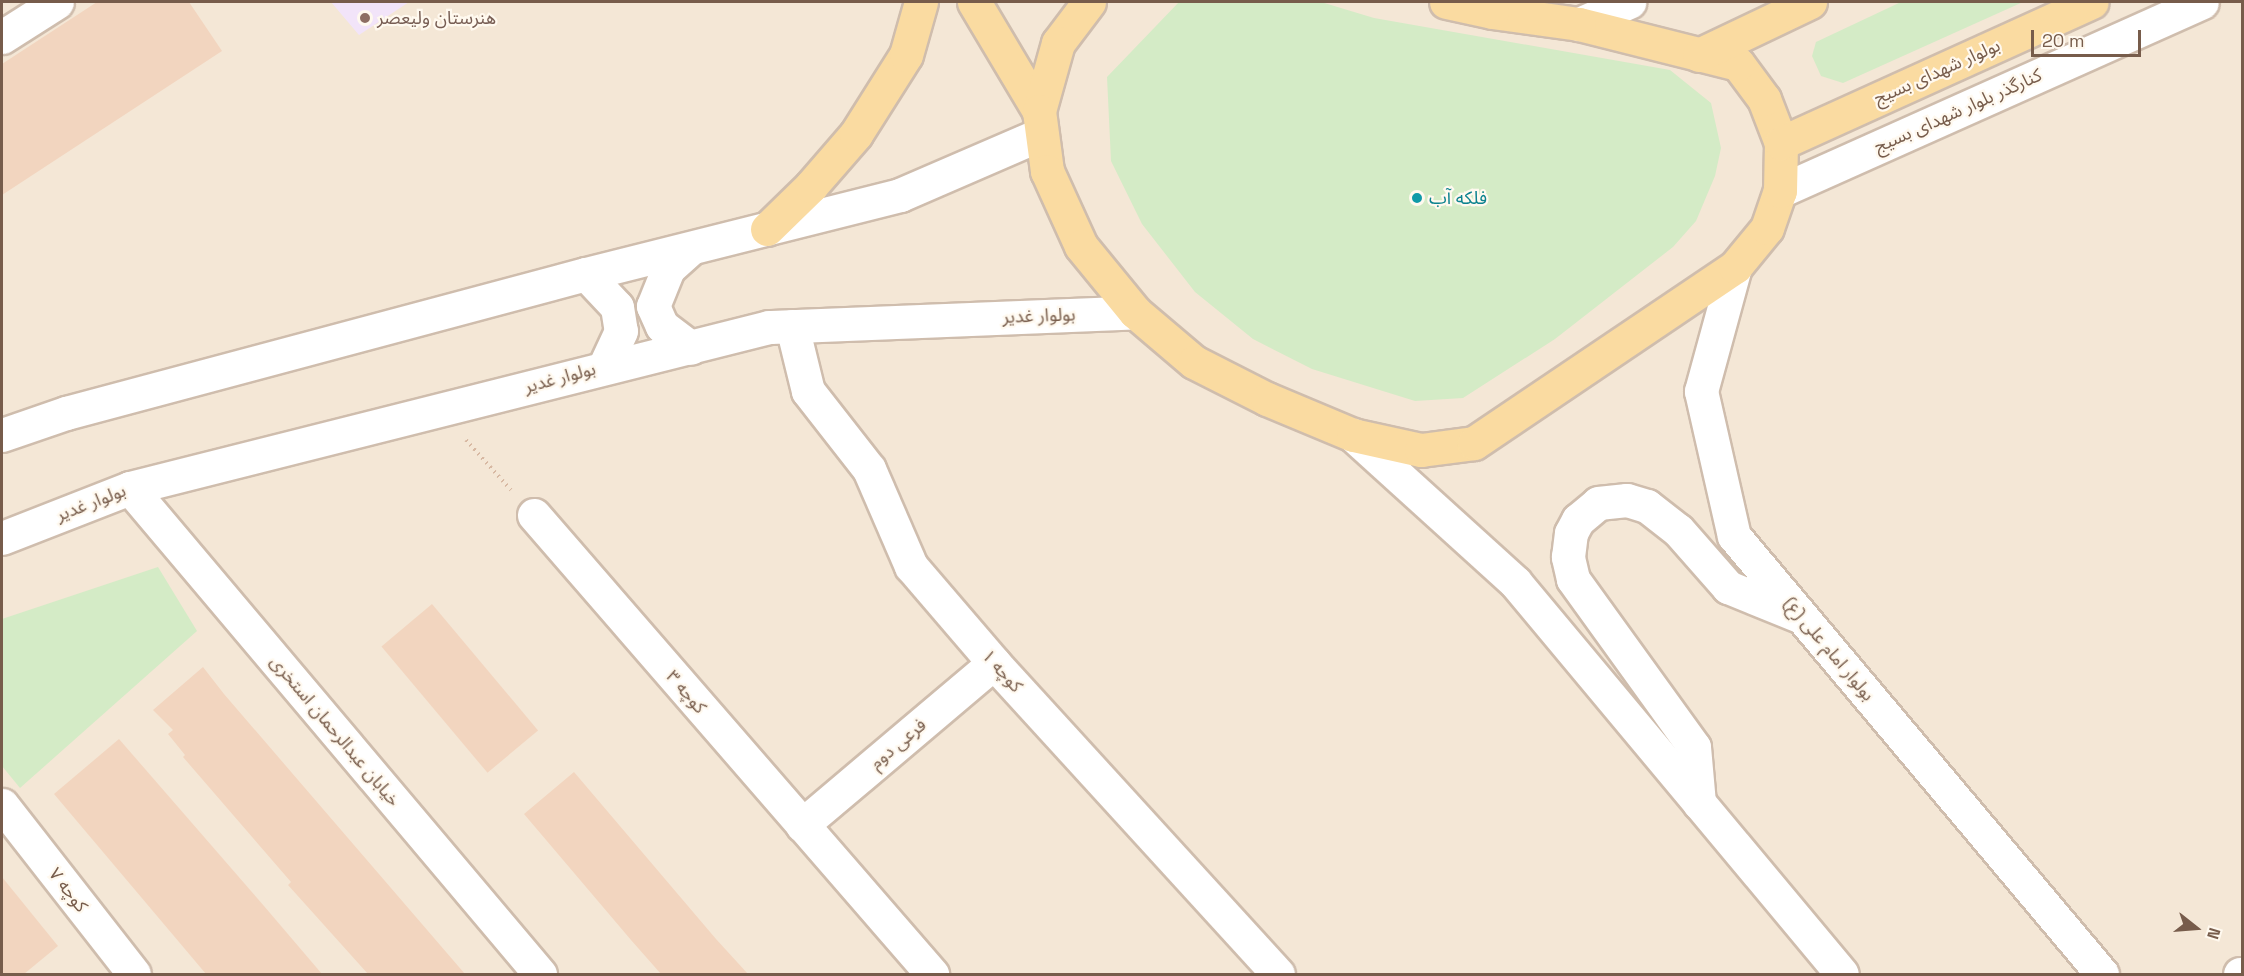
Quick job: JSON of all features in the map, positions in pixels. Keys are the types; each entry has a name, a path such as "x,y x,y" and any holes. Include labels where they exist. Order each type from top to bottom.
{"main road":[{"path":"767,229 812,186 855,134 906,56 921,2"},
{"path":"974,2 1040,123 1047,171 1081,246 1135,312 1194,362 1267,399 1353,435 1420,450 1474,443 1735,267 1767,228 1780,191 1781,143 1764,99 1738,64 1579,24 1492,12 1446,2"},
{"path":"1040,123 1058,44 1089,2"},
{"path":"1699,54 1810,2"},
{"name":"بولوار شهدای بسیج","path":"1781,143 2092,2"}],"street":[{"path":"2,37 57,2"},
{"path":"1579,24 1629,2"},
{"name":"کنارگذر بلوار شهدای بسیج","path":"1780,191 2202,2"},
{"path":"2,435 66,413 586,274 900,195 1040,123"},
{"path":"690,249 668,269 653,306 662,326 692,348"},
{"name":"بولوار امام علی (ع)","path":"1735,267 1701,391 1734,536 2102,975"},
{"path":"586,274 617,307 619,315 621,331 603,366"},
{"name":"بولوار غدیر","path":"2,538 130,488 440,410 603,366 692,348 769,327 1135,312"},
{"name":"کوچه ۱","path":"792,326 808,391 869,469 911,566 994,663 1278,975"},
{"path":"1353,435 1515,582 1842,975"},
{"name":"خیابان عبدالرحمان استخری","path":"130,488 540,975"},
{"path":"1698,803 1694,747 1573,579 1568,557 1571,533 1578,520 1598,504 1627,500 1647,506 1678,530 1728,587 1803,617"},
{"name":"کوچه ۳","path":"534,516 932,975"},
{"name":"فرعی دوم","path":"802,825 994,663"},
{"name":"کوچه ۷","path":"2,806 134,975"}],"path":[{"path":"440,410 534,516"}],"shaded area":[{"path":"2,2 2242,2 2242,974 2,974"},
{"name":"هنرستان ولیعصر","path":"331,2 409,2 359,35"}],"green space":[{"name":"فلکه آب","path":"1179,2 1321,2 1374,18 1670,70 1711,103 1721,148 1715,176 1696,221 1673,247 1555,339 1463,398 1415,401 1312,369 1253,339 1195,292 1142,224 1111,161 1107,77"},
{"path":"1901,2 2023,2 1843,83 1821,76 1812,56 1816,42"},
{"path":"158,567 197,631 20,788 2,766 2,619"}],"building":[{"path":"97,2 189,2 222,51 2,195 2,64"},
{"path":"432,604 538,730 488,773 381,646"},
{"path":"203,667 465,974 368,974 288,885 291,882 183,757 185,755 168,734 173,730 153,710"},
{"path":"119,739 322,974 206,974 54,794"},
{"path":"574,772 748,974 661,974 631,940 524,814"},
{"path":"2,877 58,946 24,974 2,974"}],"place":[{"name":"هنرستان ولیعصر","path":"365,18"},
{"name":"فلکه آب","path":"1417,198"}]}
